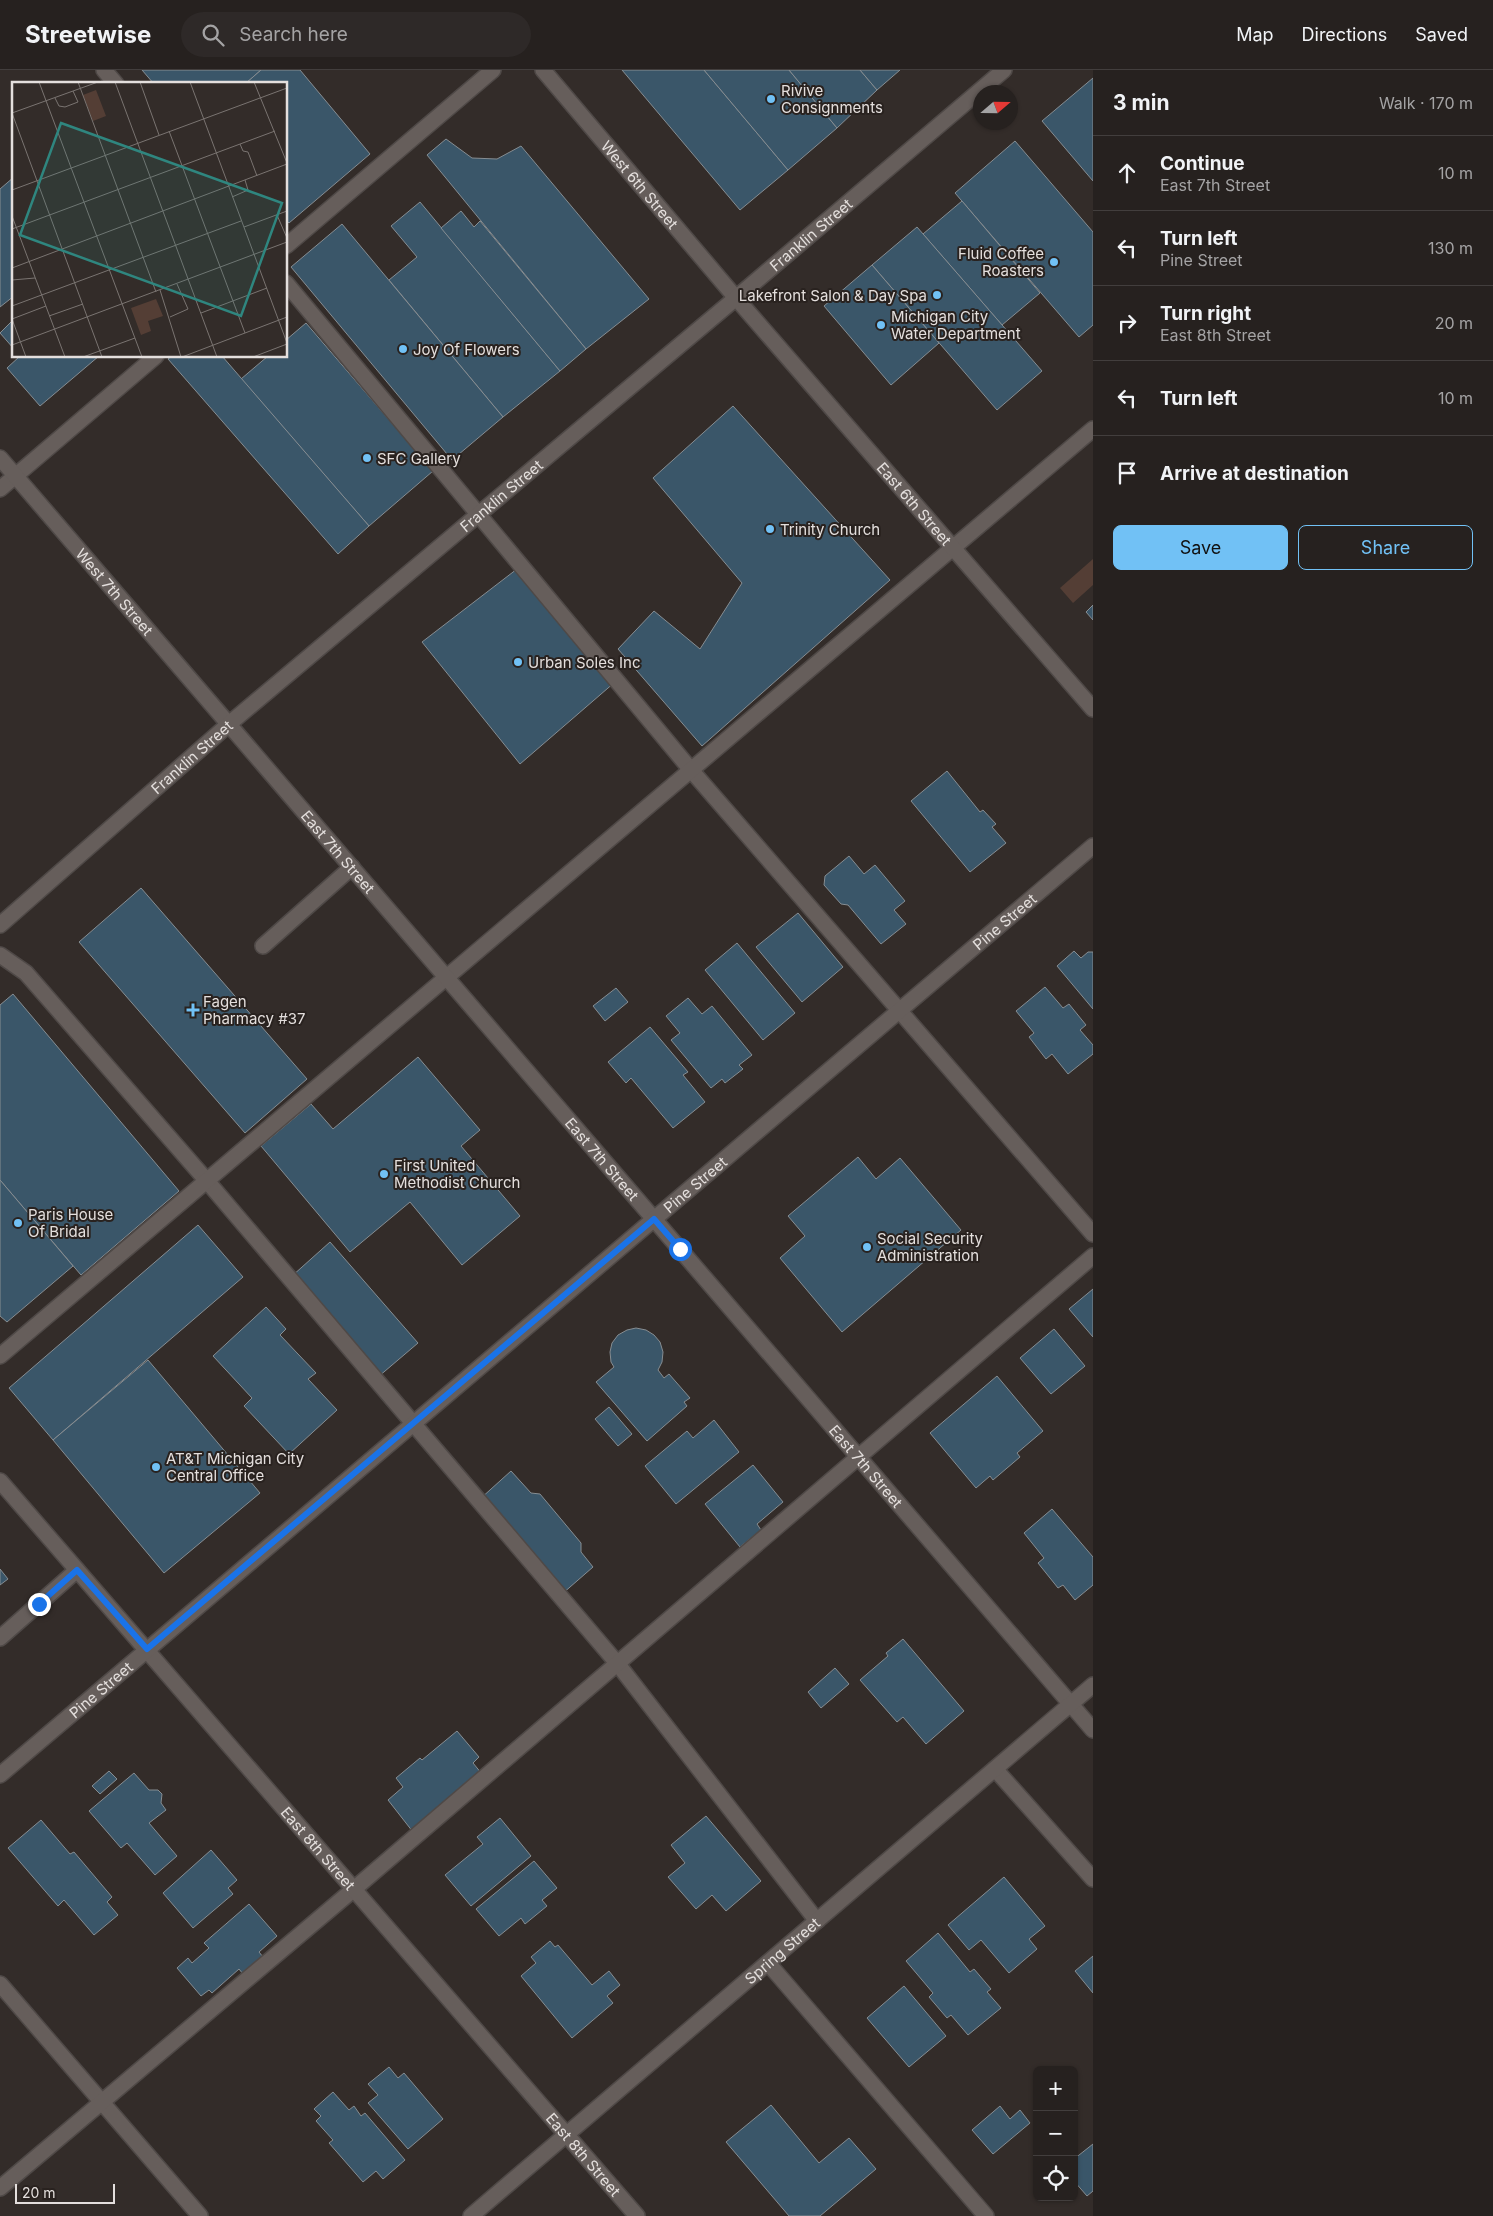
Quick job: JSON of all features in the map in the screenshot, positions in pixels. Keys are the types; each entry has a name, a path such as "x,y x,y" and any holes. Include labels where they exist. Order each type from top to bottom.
{"street":[{"path":"104,70 114,82"},
{"path":"288,244 493,70"},
{"name":"West 6th Street","path":"543,70 736,298"},
{"name":"Franklin Street","path":"0,925 229,724 1004,70"},
{"path":"288,285 480,513 691,770 1093,1234"},
{"name":"East 6th Street","path":"736,298 1093,709"},
{"path":"0,489 154,358"},
{"path":"0,1356 1093,429"},
{"name":"West 7th Street","path":"0,458 229,724"},
{"name":"East 7th Street","path":"229,724 1093,1730"},
{"name":"Pine Street","path":"0,1775 1093,846"},
{"path":"263,946 352,867"},
{"path":"0,955 26,973 207,1181 617,1663 817,1921"},
{"path":"0,2188 354,1889 857,1456 1093,1256"},
{"name":"East 8th Street","path":"0,1481 637,2216"},
{"path":"0,1638 77,1570"},
{"name":"Spring Street","path":"471,2216 1093,1685"},
{"path":"996,1769 1093,1879"},
{"path":"768,1963 982,2214"},
{"path":"0,1984 200,2216"}],"shaded area":[{"path":"1093,559 1093,585 1073,603 1060,588"}],"building":[{"path":"142,70 261,70 247,82 152,82"},
{"path":"261,70 300,70 370,154 289,223 288,82 247,82"},
{"path":"622,70 704,70 788,170 740,210"},
{"name":"Rivive Consignments","path":"704,70 789,70 837,128 788,170"},
{"path":"789,70 860,70 877,90 837,128"},
{"path":"860,70 900,70 877,90"},
{"path":"1093,78 1093,181 1042,121"},
{"path":"446,139 472,158 497,159 521,146 649,299 586,349 427,155"},
{"name":"Fluid Coffee Roasters","path":"1015,141 1093,232 1093,325 1079,337 955,193"},
{"path":"12,179 12,298 0,307 0,189"},
{"path":"962,201 1040,293 1002,325 923,234"},
{"path":"420,202 560,371 503,417 389,280 417,257 391,226"},
{"path":"461,211 474,227 480,221 586,349 560,371 441,228"},
{"name":"Joy Of Flowers","path":"342,224 503,417 452,460 291,267"},
{"name":"Lakefront Salon & Day Spa","path":"917,227 1042,371 997,410 872,265"},
{"name":"Michigan City Water Department","path":"872,265 939,343 891,385 824,306"},
{"path":"12,321 12,347 0,333"},
{"path":"306,323 433,471 369,526 241,379 266,358 288,358 288,338"},
{"path":"18,358 97,358 40,406 7,368"},
{"path":"224,358 369,526 338,554 168,359"},
{"name":"Trinity Church","path":"733,406 890,580 702,746 618,649 654,611 700,649 742,583 653,478"},
{"name":"Urban Soles Inc","path":"517,569 615,682 520,764 422,642"},
{"path":"1093,605 1093,620 1086,612"},
{"path":"947,771 980,812 983,810 996,824 992,827 1006,843 970,872 911,801"},
{"path":"849,856 864,874 875,865 905,901 894,910 906,924 881,944 848,905 841,904 824,885 825,876"},
{"name":"Fagen Pharmacy #37","path":"141,888 307,1079 245,1133 79,942"},
{"path":"798,913 843,967 802,1002 756,947"},
{"path":"737,943 795,1013 763,1040 705,970"},
{"path":"1074,951 1081,958 1088,952 1093,952 1093,1009 1057,966"},
{"path":"1045,987 1063,1008 1069,1004 1086,1025 1080,1030 1093,1045 1093,1054 1068,1074 1052,1054 1046,1059 1029,1037 1034,1033 1016,1011"},
{"path":"616,988 628,1002 605,1021 593,1006"},
{"path":"13,994 179,1191 81,1275 0,1180 0,1005"},
{"path":"688,998 702,1014 712,1006 752,1055 739,1065 743,1069 725,1083 722,1079 711,1088 671,1040 680,1033 666,1016"},
{"path":"650,1027 688,1072 683,1075 705,1102 673,1128 631,1078 626,1083 608,1062"},
{"name":"First United Methodist Church","path":"418,1057 480,1130 461,1146 520,1216 462,1265 410,1202 350,1252 261,1146 311,1104 333,1129"},
{"name":"Social Security Administration","path":"858,1157 876,1179 900,1158 961,1230 842,1332 780,1258 805,1236 788,1216"},
{"name":"Paris House Of Bridal","path":"0,1180 73,1266 7,1322 0,1316"},
{"path":"198,1225 243,1277 53,1440 9,1388"},
{"path":"330,1242 418,1343 378,1377 292,1276"},
{"path":"1093,1289 1093,1337 1069,1309"},
{"path":"266,1307 286,1329 280,1335 316,1373 308,1379 337,1410 289,1454 244,1406 252,1398 213,1356"},
{"path":"636,1328 646,1330 660,1342 663,1352 662,1362 658,1370 664,1378 669,1374 690,1398 684,1402 687,1406 647,1441 596,1382 614,1367 611,1362 610,1352 612,1343 618,1335"},
{"path":"1054,1329 1085,1366 1051,1394 1020,1358"},
{"name":"AT&T Michigan City Central Office","path":"148,1360 260,1493 164,1573 53,1440"},
{"path":"997,1376 1043,1431 1017,1453 1020,1457 993,1480 990,1476 976,1488 930,1433"},
{"path":"609,1407 632,1434 618,1446 595,1419"},
{"path":"714,1420 739,1452 676,1504 645,1466 687,1431 693,1438"},
{"path":"753,1465 783,1502 757,1524 761,1530 740,1547 705,1504"},
{"path":"511,1471 531,1493 540,1494 581,1543 581,1552 593,1567 562,1594 480,1499"},
{"path":"1052,1509 1093,1557 1093,1585 1075,1600 1063,1585 1058,1588 1038,1563 1044,1558 1024,1533"},
{"path":"0,1569 8,1579 0,1585"},
{"path":"903,1639 964,1711 926,1744 903,1717 897,1722 860,1680 888,1656 886,1653"},
{"path":"835,1668 849,1684 821,1708 808,1692"},
{"path":"457,1731 479,1757 473,1763 482,1774 413,1832 388,1800 403,1787 396,1778 420,1758 422,1760"},
{"path":"109,1771 117,1779 100,1794 92,1786"},
{"path":"134,1773 149,1790 158,1790 162,1794 161,1803 166,1810 149,1823 177,1856 155,1875 127,1843 121,1848 89,1811"},
{"path":"706,1816 761,1881 726,1911 712,1895 696,1909 668,1877 685,1863 671,1845"},
{"path":"500,1818 531,1856 471,1906 445,1875 483,1844 477,1837"},
{"path":"41,1820 70,1854 74,1852 112,1897 107,1902 118,1915 94,1935 64,1900 58,1906 8,1848"},
{"path":"211,1850 237,1880 228,1888 233,1894 193,1928 163,1893"},
{"path":"534,1861 557,1888 542,1900 547,1906 525,1924 521,1918 499,1936 476,1909"},
{"path":"1004,1877 1045,1926 1029,1939 1037,1949 1009,1973 981,1940 969,1950 948,1925"},
{"path":"249,1904 277,1936 259,1952 263,1957 243,1974 239,1969 212,1993 209,1990 201,1996 177,1968 188,1958 192,1963 209,1948 204,1943"},
{"path":"938,1933 970,1972 974,1969 991,1989 987,1992 1001,2008 968,2035 951,2015 947,2018 929,1997 933,1993 906,1961"},
{"path":"550,1941 555,1947 558,1945 592,1985 609,1971 620,1985 607,1996 613,2003 572,2038 521,1976 536,1963 531,1957"},
{"path":"1093,1956 1093,1993 1075,1971"},
{"path":"904,1986 946,2036 909,2067 867,2018"},
{"path":"389,2067 398,2078 404,2073 443,2119 408,2149 368,2103 378,2095 368,2084"},
{"path":"333,2092 349,2110 354,2106 361,2116 365,2113 405,2160 383,2179 376,2171 363,2182 329,2143 333,2140 316,2121 321,2116 314,2109"},
{"path":"771,2105 819,2163 849,2138 876,2169 820,2216 789,2216 726,2142"},
{"path":"1000,2106 1010,2119 1020,2110 1030,2123 993,2154 972,2130"},
{"path":"1093,2144 1093,2191 1087,2196 1078,2186 1078,2156"}],"place":[{"name":"Rivive Consignments","path":"771,99"},
{"name":"Fluid Coffee Roasters","path":"1054,262"},
{"name":"Lakefront Salon & Day Spa","path":"937,295"},
{"name":"Michigan City Water Department","path":"881,325"},
{"name":"Joy Of Flowers","path":"403,349"},
{"name":"SFC Gallery","path":"367,458"},
{"name":"Trinity Church","path":"770,529"},
{"name":"Urban Soles Inc","path":"518,662"},
{"name":"Fagen Pharmacy #37","path":"193,1010"},
{"name":"First United Methodist Church","path":"384,1174"},
{"name":"Paris House Of Bridal","path":"18,1223"},
{"name":"Social Security Administration","path":"867,1247"},
{"name":"AT&T Michigan City Central Office","path":"156,1467"}],"route":[{"path":"39,1604 77,1570 147,1649 654,1219 680,1249"}]}
